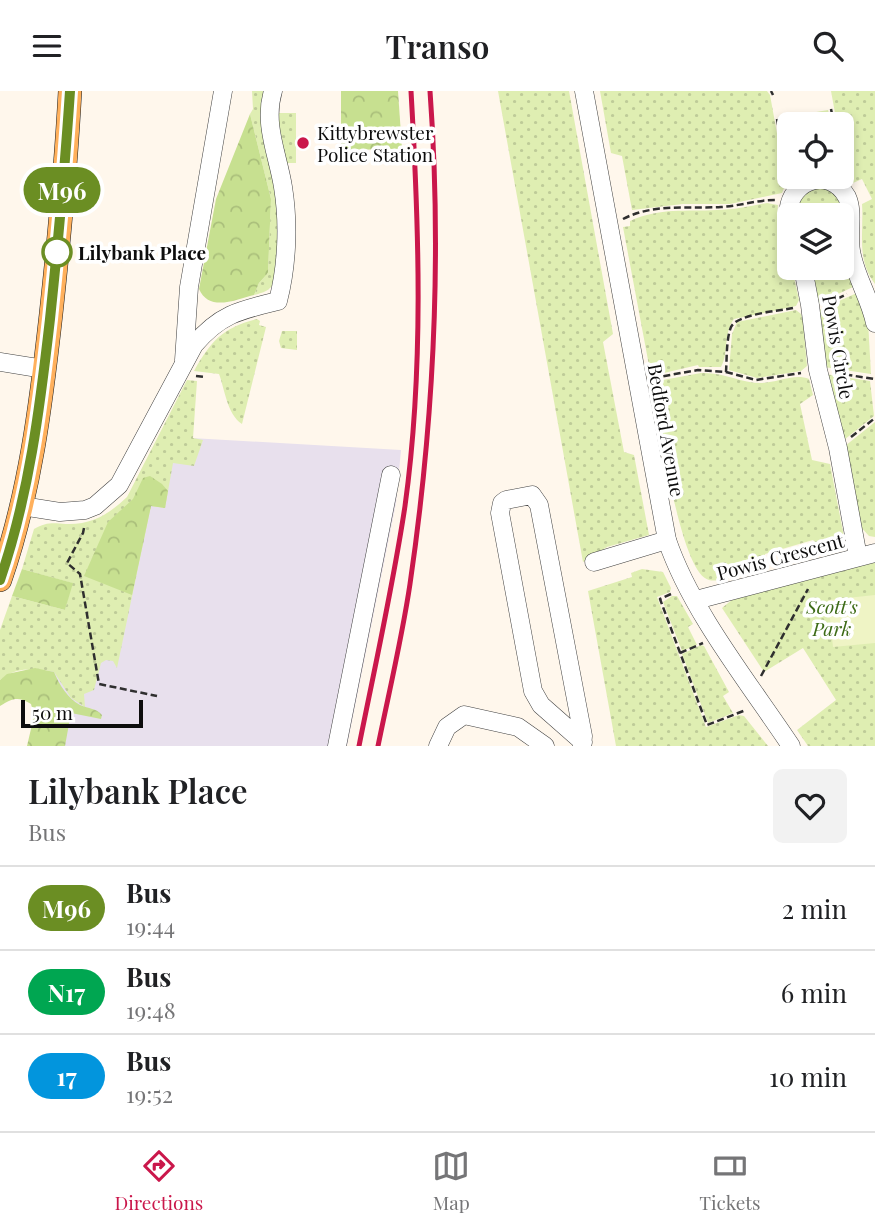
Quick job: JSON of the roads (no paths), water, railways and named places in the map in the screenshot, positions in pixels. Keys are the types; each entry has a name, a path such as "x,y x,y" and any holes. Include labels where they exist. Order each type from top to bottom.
{"main road":[{"path":"0,580 22,506 35,437 58,249 70,91"}],"street":[{"path":"183,367 188,286 223,91"},
{"path":"22,506 60,512 85,510 95,506 119,485 194,345 212,325 242,311 278,302 285,268 285,200 271,135 273,91"},
{"name":"Bedford Avenue","path":"584,91 667,540 692,594 791,746"},
{"name":"Powis Circle","path":"791,203 794,192 802,184 812,181 834,183 842,190 849,203"},
{"name":"Powis Circle","path":"854,261 875,323"},
{"name":"Powis Circle","path":"805,280 818,370 867,555"},
{"path":"188,286 199,317 212,325"},
{"path":"0,362 44,369"},
{"path":"337,746 391,475"},
{"path":"532,495 540,505 583,744 541,705 533,691 500,513 502,503 506,500 532,495"},
{"path":"594,562 667,540"},
{"name":"Powis Crescent","path":"692,594 819,568 867,555"},
{"path":"438,746 447,727 464,715 517,727 545,746"}],"railway":[{"path":"359,746 395,566 411,454 418,299 411,91"},
{"path":"378,746 410,584 430,399 435,276 434,153 430,91"}],"place":[{"name":"Kittybrewster Police Station","path":"303,143"},
{"name":"Lilybank Place","path":"57,252"}],"park label":[{"name":"Scott's Park","path":"832,617"}]}
